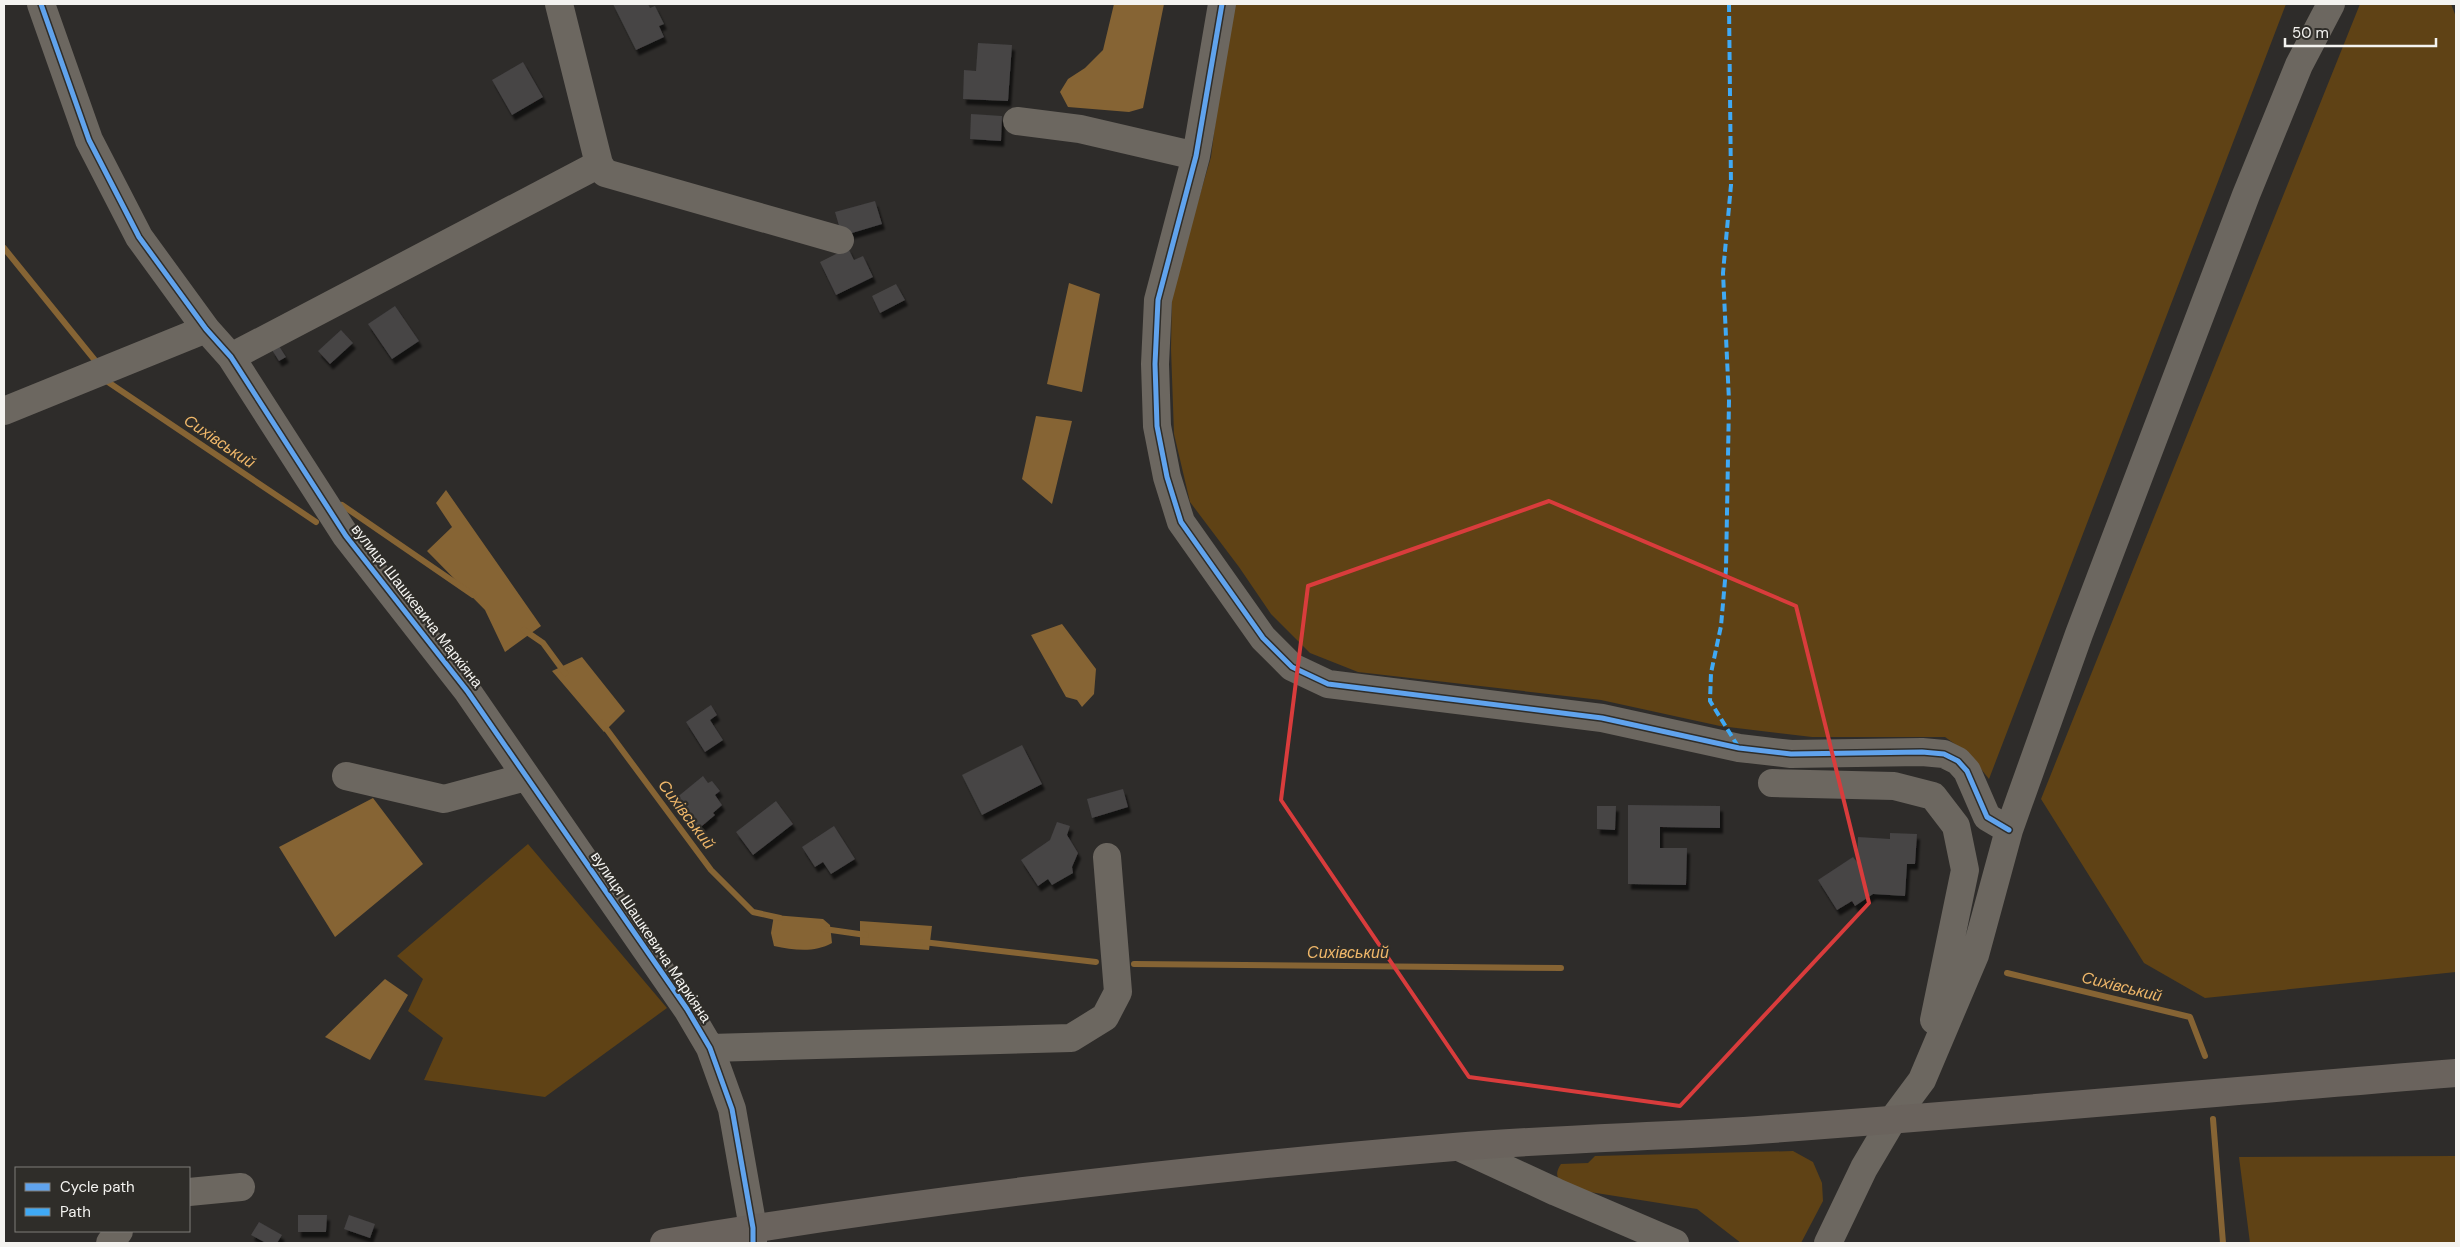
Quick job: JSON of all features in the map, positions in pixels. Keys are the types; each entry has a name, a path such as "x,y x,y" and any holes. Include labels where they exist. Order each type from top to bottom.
{"highway":[{"path":"664,1243 753,1236 1084,1182 1459,1147 1741,1131 2456,1073"}],"street":[{"name":"вулиця Шашкевича Маркіяна","path":"41,4 89,140 139,237 206,329 231,357 346,536 468,692 687,1008 710,1048 732,1109 753,1236"},
{"path":"559,4 599,164 605,173 840,240"},
{"path":"1222,4 1196,156 1158,300 1155,364 1157,426 1167,477 1180,522 1263,638 1292,667 1328,684 1602,718 1739,748 1791,754 1922,752 1944,754 1958,761 1967,771 1987,817 2010,830"},
{"path":"1828,1243 1864,1168 1893,1119 1922,1080 1975,955 2010,830 2080,634 2246,195 2299,65 2331,4"},
{"path":"1017,121 1080,129 1196,156"},
{"path":"231,357 599,164"},
{"path":"4,411 206,329"},
{"path":"346,776 444,799 526,777"},
{"path":"1772,783 1894,786 1933,796 1956,826 1965,870 1922,1080"},
{"path":"710,1048 1071,1038 1105,1017 1118,992 1107,857"},
{"path":"1459,1147 1556,1192 1675,1243"},
{"path":"190,1192 241,1187"},
{"path":"110,1243 118,1232"}],"highlighted area":[{"path":"1549,501 1796,606 1869,903 1680,1106 1469,1077 1281,800 1308,586"}],"shaded area":[{"path":"1114,4 1164,4 1143,108 1129,112 1068,107 1060,92 1068,79 1085,68 1103,50"},
{"path":"1230,4 2286,4 1989,779 1969,754 1945,737 1812,737 1720,726 1601,700 1358,672 1310,653 1271,614 1239,567 1190,502 1174,434 1171,349 1172,290 1211,157"},
{"path":"2360,4 2451,4 2456,17 2456,972 2205,998 2144,963 2041,799"},
{"path":"1069,283 1100,294 1082,392 1047,384"},
{"path":"1036,416 1072,421 1052,504 1022,479"},
{"path":"446,490 541,626 505,652 485,610 427,551 452,527 436,503"},
{"path":"1062,624 1096,669 1094,694 1082,707 1077,700 1066,697 1031,635"},
{"path":"582,657 625,711 604,732 552,671"},
{"path":"373,798 423,864 335,937 279,847"},
{"path":"528,844 667,1008 545,1097 424,1080 443,1038 408,1011 423,979 397,956"},
{"path":"774,915 823,919 830,925 832,943 811,949 774,946 771,933"},
{"path":"860,921 932,926 929,950 860,945"},
{"path":"385,979 408,995 370,1060 325,1037"},
{"path":"1793,1151 1813,1162 1822,1183 1823,1201 1801,1243 1741,1243 1697,1209 1571,1189 1558,1179 1557,1176 1561,1164 1588,1163 1595,1156"},
{"path":"2456,1156 2456,1243 2250,1243 2239,1157"}],"building":[{"path":"613,4 648,4 650,8 655,6 664,24 659,26 664,37 636,50"},
{"path":"978,43 1012,45 1008,101 963,99 964,70 976,71"},
{"path":"523,62 543,97 512,115 492,80"},
{"path":"971,114 1002,116 1001,141 970,139"},
{"path":"875,201 882,224 842,236 835,212"},
{"path":"848,248 854,260 863,256 873,277 836,295 820,262"},
{"path":"896,284 905,300 880,313 872,296"},
{"path":"395,306 419,341 392,359 368,324"},
{"path":"341,330 353,343 330,364 318,351"},
{"path":"279,346 286,357 279,361 272,350"},
{"path":"711,705 717,715 710,720 723,740 705,752 686,722"},
{"path":"1022,745 1042,784 982,815 962,775"},
{"path":"703,776 708,783 712,781 720,791 715,795 722,805 713,813 715,815 696,831 681,812 683,810 675,799"},
{"path":"1123,789 1128,807 1092,818 1087,799"},
{"path":"776,801 793,824 753,855 736,832"},
{"path":"1628,805 1720,806 1720,828 1660,827 1660,848 1687,848 1686,885 1628,884"},
{"path":"1597,806 1616,806 1615,830 1597,829"},
{"path":"1057,822 1070,826 1067,835 1078,853 1072,867 1073,873 1052,885 1048,879 1038,886 1021,860 1050,840"},
{"path":"834,826 855,859 831,874 823,862 815,867 802,847"},
{"path":"1890,833 1917,834 1915,864 1907,864 1905,896 1873,894 1855,906 1852,901 1837,910 1818,880 1853,857 1857,862 1858,837 1890,839"},
{"path":"298,1215 327,1215 326,1232 298,1232"},
{"path":"349,1215 375,1224 370,1238 344,1229"},
{"path":"259,1222 282,1235 277,1243 266,1243 251,1235"}],"waterway":[{"name":"Сихівський","path":"4,248 98,364"},
{"name":"Сихівський","path":"108,382 316,522"},
{"name":"Сихівський","path":"342,505 473,595"},
{"name":"Сихівський","path":"524,630 543,643 565,673"},
{"name":"Сихівський","path":"602,723 711,870 753,912 780,918"},
{"name":"Сихівський","path":"824,929 866,935"},
{"name":"Сихівський","path":"923,942 1096,962"},
{"name":"Сихівський","path":"1134,964 1561,968"},
{"name":"Сихівський","path":"2007,973 2190,1017 2205,1056"},
{"name":"Сихівський","path":"2213,1119 2223,1243"}],"marked path":[{"path":"1729,4 1731,185 1723,273 1729,401 1726,569 1721,626 1711,673 1710,701 1739,748"}],"cycle path":[{"path":"41,4 89,140 139,237 206,329 231,357 346,536 468,692 687,1009 710,1048 732,1109 753,1228 753,1243"},
{"path":"1222,4 1196,156 1158,300 1155,364 1157,426 1167,477 1181,522 1263,638 1292,667 1328,684 1602,718 1739,748 1791,754 1922,752 1944,754 1958,761 1967,771 1987,817 2009,830"}]}
